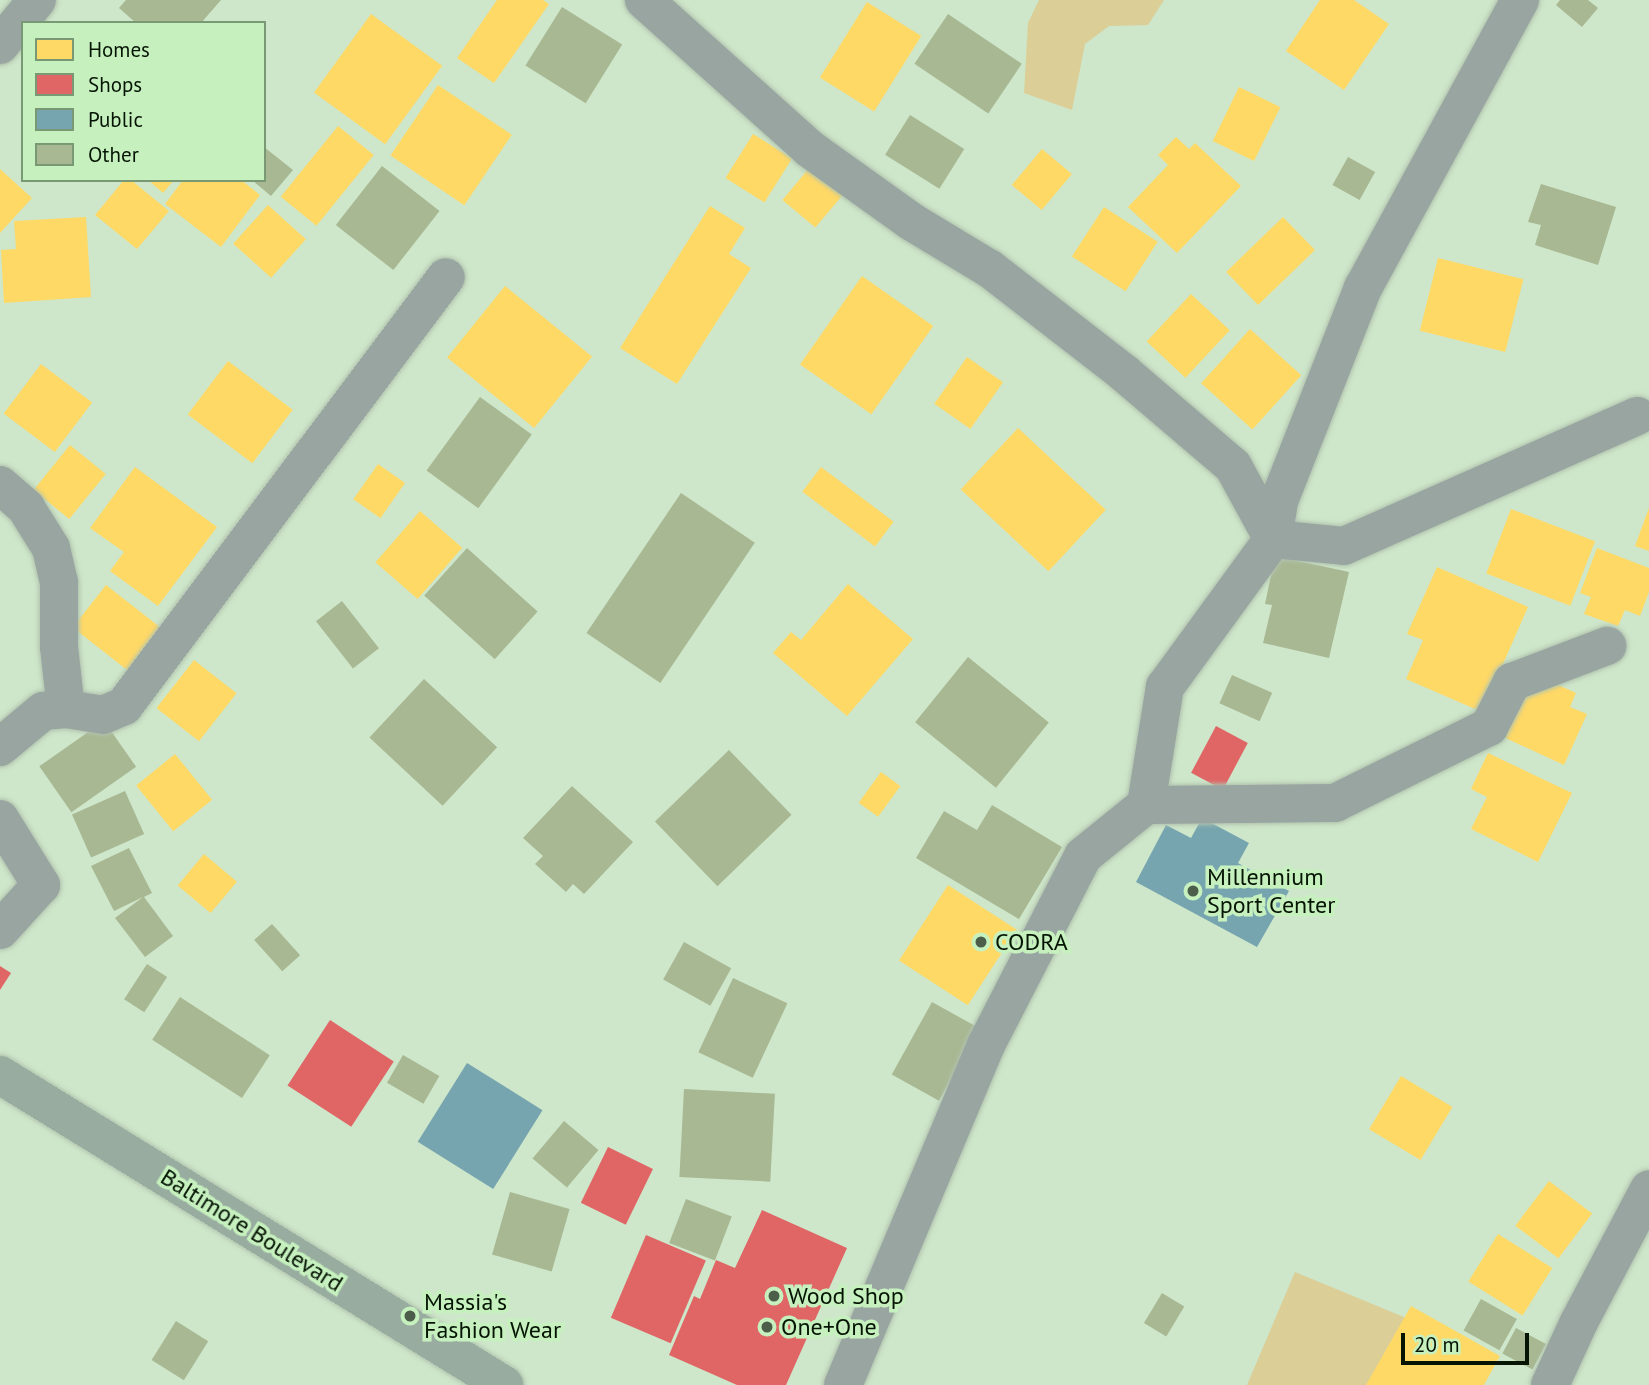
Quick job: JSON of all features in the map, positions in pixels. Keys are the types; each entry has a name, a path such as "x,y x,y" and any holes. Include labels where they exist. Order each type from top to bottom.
{"highway":[{"name":"Baltimore Boulevard","path":"0,1075 504,1385"}],"street":[{"path":"0,45 37,0"},
{"path":"644,0 810,149 912,222 990,269 1124,373 1234,466 1273,539"},
{"path":"1146,805 1165,687 1273,539 1279,501 1363,288 1520,0"},
{"path":"0,747 43,711 66,709 103,715 124,706 446,277"},
{"path":"1273,539 1344,546 1637,416"},
{"path":"0,485 26,508 51,548 59,582 59,647 66,709"},
{"path":"843,1385 986,1045 1083,856 1146,805 1335,803 1489,727 1512,682 1607,646"},
{"path":"0,819 41,885 0,930"},
{"path":"1550,1385 1579,1322 1649,1189"}],"shaded area":[{"path":"1039,0 1164,0 1148,25 1109,26 1085,44 1072,110 1024,93 1028,23"},
{"path":"1295,1272 1411,1320 1384,1385 1247,1385"}],"building: Homes":[{"path":"497,0 543,0 549,4 494,83 457,58"},
{"path":"1320,0 1354,0 1389,24 1344,90 1286,51"},
{"path":"867,2 921,36 874,111 820,77"},
{"path":"371,14 442,66 385,144 314,92"},
{"path":"438,85 512,135 464,205 390,155"},
{"path":"1239,87 1280,107 1254,161 1213,141"},
{"path":"338,126 374,155 316,226 281,197"},
{"path":"753,134 792,158 764,202 725,178"},
{"path":"1176,137 1189,149 1195,143 1241,186 1177,253 1128,207 1168,165 1158,155"},
{"path":"1042,149 1072,174 1042,210 1012,185"},
{"path":"810,167 843,195 815,228 782,200"},
{"path":"0,169 32,198 0,233"},
{"path":"122,182 133,182 169,211 137,249 95,215"},
{"path":"150,182 172,182 163,193"},
{"path":"182,182 244,182 260,195 221,247 165,204"},
{"path":"268,205 306,239 271,278 233,244"},
{"path":"710,206 745,228 729,254 751,268 677,384 620,348"},
{"path":"1104,207 1158,242 1126,291 1072,256"},
{"path":"86,217 91,297 4,303 1,250 16,249 14,221"},
{"path":"1283,217 1315,250 1258,305 1226,272"},
{"path":"1438,258 1523,279 1505,352 1420,331"},
{"path":"862,276 933,326 871,414 800,364"},
{"path":"505,286 592,356 534,428 447,357"},
{"path":"1191,294 1230,330 1185,378 1147,342"},
{"path":"1250,329 1301,375 1252,429 1201,383"},
{"path":"967,357 1003,382 970,429 934,404"},
{"path":"228,361 293,410 252,463 188,415"},
{"path":"41,364 92,403 55,452 4,414"},
{"path":"1018,428 1106,510 1048,571 961,489"},
{"path":"70,445 106,474 69,519 33,490"},
{"path":"378,464 405,483 380,518 353,499"},
{"path":"135,467 217,527 158,606 110,571 124,552 90,528"},
{"path":"821,467 894,522 875,547 802,492"},
{"path":"1649,508 1649,551 1635,546"},
{"path":"1511,509 1595,541 1570,606 1486,573"},
{"path":"420,511 462,548 418,599 375,562"},
{"path":"1597,548 1649,568 1649,592 1640,616 1625,610 1618,626 1584,614 1591,597 1580,593"},
{"path":"1437,567 1528,607 1482,712 1406,679 1423,640 1407,634"},
{"path":"848,584 913,639 847,716 773,653 791,632 801,640"},
{"path":"106,585 169,634 136,677 73,628"},
{"path":"194,660 237,693 199,741 156,708"},
{"path":"1543,678 1576,693 1570,707 1587,714 1564,765 1501,736 1524,687"},
{"path":"1488,753 1572,793 1538,862 1471,829 1487,797 1471,789"},
{"path":"175,754 212,800 173,831 136,785"},
{"path":"881,772 900,786 878,817 859,803"},
{"path":"204,854 237,882 211,913 178,885"},
{"path":"948,885 1017,930 968,1005 899,960"},
{"path":"1401,1076 1452,1107 1420,1160 1369,1129"},
{"path":"1549,1181 1592,1213 1558,1258 1515,1226"},
{"path":"1498,1234 1552,1268 1523,1315 1468,1281"},
{"path":"1411,1306 1500,1356 1484,1385 1366,1385"}],"building: Shops":[{"path":"1216,726 1248,743 1223,790 1191,773"},
{"path":"0,966 11,973 0,990"},
{"path":"330,1020 394,1061 351,1127 288,1085"},
{"path":"608,1147 653,1169 626,1225 581,1203"},
{"path":"762,1210 847,1248 786,1385 737,1385 669,1355 694,1296 700,1299 716,1260 735,1268"},
{"path":"646,1235 706,1260 671,1343 611,1318"}],"building: Public":[{"path":"1202,818 1249,843 1238,863 1289,891 1257,947 1136,882 1166,825 1191,838"},
{"path":"467,1063 542,1110 493,1189 418,1142"}],"building: Other":[{"path":"126,0 221,0 203,21 134,21 119,8"},
{"path":"1560,0 1588,0 1598,8 1582,27 1556,5"},
{"path":"562,7 622,45 586,103 525,66"},
{"path":"948,14 1022,64 988,114 914,64"},
{"path":"910,115 964,149 939,189 885,155"},
{"path":"266,149 293,170 271,196 254,182 266,182"},
{"path":"1348,157 1375,172 1360,200 1332,185"},
{"path":"382,166 440,211 393,270 336,225"},
{"path":"1541,184 1616,207 1598,265 1535,245 1541,225 1528,222"},
{"path":"480,397 532,435 478,508 427,471"},
{"path":"681,493 755,543 660,683 586,633"},
{"path":"467,548 538,612 495,659 424,596"},
{"path":"1275,556 1349,572 1329,658 1263,643 1272,605 1265,604"},
{"path":"342,601 379,648 353,669 316,621"},
{"path":"968,657 1049,722 996,788 915,722"},
{"path":"1232,675 1272,693 1260,721 1219,703"},
{"path":"424,679 497,747 443,806 369,738"},
{"path":"104,721 136,767 71,812 39,766"},
{"path":"729,750 792,815 717,886 655,822"},
{"path":"572,786 633,842 584,894 573,884 566,892 535,864 543,856 523,838"},
{"path":"125,791 144,834 91,858 72,815"},
{"path":"992,805 1062,847 1019,919 916,858 944,811 977,830"},
{"path":"129,848 152,893 144,897 173,936 145,957 115,918 143,897 114,911 91,866"},
{"path":"272,924 300,955 282,971 254,940"},
{"path":"684,942 731,968 710,1006 663,980"},
{"path":"147,964 167,977 144,1012 124,999"},
{"path":"733,978 787,1003 753,1078 698,1052"},
{"path":"180,997 270,1055 242,1098 152,1040"},
{"path":"932,1002 979,1028 939,1101 892,1075"},
{"path":"403,1055 439,1076 423,1104 387,1083"},
{"path":"684,1089 775,1094 770,1182 679,1177"},
{"path":"564,1121 598,1150 567,1187 533,1159"},
{"path":"510,1192 570,1209 552,1272 492,1254"},
{"path":"686,1199 732,1217 715,1260 669,1243"},
{"path":"1162,1293 1184,1306 1166,1336 1144,1323"},
{"path":"1481,1299 1517,1319 1499,1350 1464,1330"},
{"path":"176,1321 208,1341 184,1380 152,1360"},
{"path":"1516,1328 1546,1344 1532,1370 1502,1354"}],"place":[{"name":"Millennium Sport Center","path":"1193,891"},
{"name":"CODRA","path":"981,942"},
{"name":"Wood Shop","path":"774,1296"},
{"name":"Massia's Fashion Wear","path":"410,1316"},
{"name":"One+One","path":"767,1327"}]}
